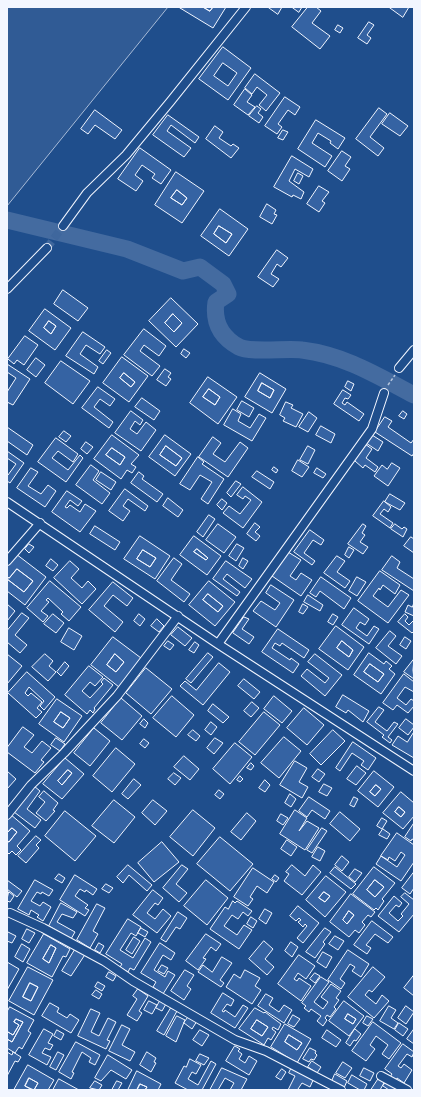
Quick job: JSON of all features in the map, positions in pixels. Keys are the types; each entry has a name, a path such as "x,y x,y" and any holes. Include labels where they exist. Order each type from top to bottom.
{"street":[{"path":"63,226 87,193 126,155 246,7"},
{"path":"7,289 47,248"},
{"path":"399,368 414,350"},
{"path":"218,644 372,429 384,393"},
{"path":"7,502 218,644 414,771"},
{"path":"7,561 40,523"},
{"path":"7,815 31,785 64,753 117,696 178,616"},
{"path":"10,913 43,928 97,958 140,985 235,1040 266,1051 341,1090"},
{"path":"381,1076 407,1090"}],"path":[{"path":"384,393 399,368"}],"shaded area":[{"path":"7,7 168,7 7,206"}],"building":[{"path":"203,7 210,11 213,7 226,7 213,28 180,8"},
{"path":"203,7 213,7 210,11"},
{"path":"268,7 282,7 278,14"},
{"path":"292,7 302,7 299,12"},
{"path":"308,7 316,7 321,11 312,23 330,36 320,49 292,27"},
{"path":"389,7 409,7 403,17"},
{"path":"369,22 374,25 367,35 371,38 367,44 358,38"},
{"path":"338,25 343,28 340,33 335,30"},
{"path":"223,47 251,68 228,100 199,79","holes":["223,63 237,73 228,86 214,76"]},
{"path":"255,74 280,93 266,111 259,105 267,95 257,87 252,94 245,88"},
{"path":"245,89 252,95 247,102 255,107 248,115 234,105"},
{"path":"285,97 300,107 295,115 288,110 278,124 282,127 277,134 265,126"},
{"path":"257,106 261,109 258,113 263,117 259,123 249,116"},
{"path":"379,108 387,114 370,137 384,148 378,156 356,139"},
{"path":"95,110 122,130 115,139 95,125 88,134 81,129"},
{"path":"390,113 408,126 400,136 382,124"},
{"path":"168,115 199,137 195,143 171,125 167,131 191,148 184,157 153,135"},
{"path":"316,120 345,138 338,149 330,143 331,141 318,133 312,143 332,156 325,167 298,149"},
{"path":"215,126 223,132 219,138 231,146 233,144 239,148 231,158 206,139"},
{"path":"283,130 288,132 283,140 278,138"},
{"path":"140,148 171,170 161,184 152,178 155,174 142,165 135,175 143,181 136,191 118,179"},
{"path":"342,151 351,157 345,166 350,169 342,181 328,171"},
{"path":"292,156 313,169 309,177 295,169 289,181 304,192 301,199 293,195 292,197 274,187"},
{"path":"176,172 204,191 182,223 155,205","holes":["177,190 187,198 182,205 171,198"]},
{"path":"298,173 303,176 299,184 294,181"},
{"path":"319,186 329,192 322,201 325,203 319,212 307,204"},
{"path":"177,190 187,198 182,205 171,198"},
{"path":"267,204 276,210 274,214 277,215 272,224 260,217"},
{"path":"220,209 248,229 229,256 201,236","holes":["219,226 232,234 226,243 214,234"]},
{"path":"219,226 232,234 226,243 214,234"},
{"path":"277,250 288,258 281,267 277,264 271,274 279,279 273,287 258,277"},
{"path":"63,290 88,308 78,321 54,304"},
{"path":"171,298 198,324 176,347 149,321","holes":["173,314 182,323 174,332 165,323"]},
{"path":"45,309 71,328 55,350 29,331","holes":["49,321 56,326 51,334 44,328"]},
{"path":"173,314 182,323 174,332 165,323"},
{"path":"49,321 56,326 51,334 44,328"},
{"path":"144,329 166,346 159,356 144,345 140,351 160,366 152,376 124,355"},
{"path":"83,332 105,347 100,354 86,345 80,354 98,367 94,374 66,356"},
{"path":"25,336 38,345 24,365 17,360 14,364 8,359"},
{"path":"184,349 190,353 186,358 181,354"},
{"path":"107,350 111,353 103,364 99,361"},
{"path":"122,357 148,376 129,402 103,383","holes":["124,373 135,382 131,387 120,378"]},
{"path":"36,358 45,365 36,377 27,370"},
{"path":"61,361 90,381 73,404 45,383"},
{"path":"7,364 30,379 13,405 7,402 7,392 16,378 7,372"},
{"path":"165,369 171,373 168,377 171,379 166,386 157,380"},
{"path":"124,373 135,382 131,387 120,378"},
{"path":"260,373 286,389 272,413 245,397","holes":["262,383 274,390 270,398 258,391"]},
{"path":"208,377 237,397 218,424 190,403","holes":["209,389 220,397 215,405 203,397"]},
{"path":"348,381 354,384 351,391 345,387"},
{"path":"262,383 274,390 270,398 258,391"},
{"path":"98,387 115,399 110,406 100,399 94,407 113,422 109,428 82,408"},
{"path":"209,389 220,397 215,405 203,397"},
{"path":"343,390 351,395 348,399 345,398 342,403 345,405 347,402 364,414 359,421 334,404"},
{"path":"142,398 160,411 154,420 135,407"},
{"path":"242,401 254,408 249,417 237,410"},
{"path":"286,402 293,405 291,408 303,414 296,427 283,421 285,418 280,415"},
{"path":"233,409 241,414 238,421 250,428 259,414 266,418 252,441 224,425"},
{"path":"131,411 143,420 140,425 135,421 130,429 137,434 146,422 156,430 141,451 115,433"},
{"path":"403,411 407,414 404,419 399,416"},
{"path":"309,412 317,418 308,432 299,427"},
{"path":"385,417 392,421 388,427 411,443 414,439 414,453 412,456 375,432"},
{"path":"321,426 335,434 331,443 316,435"},
{"path":"7,427 33,445 27,455 7,441"},
{"path":"64,431 71,436 66,442 59,437"},
{"path":"112,435 139,455 131,464 136,467 132,473 127,470 121,479 94,459","holes":["112,448 125,457 120,465 106,455"]},
{"path":"165,435 191,454 175,476 149,457","holes":["166,446 182,458 176,466 160,455"]},
{"path":"372,435 383,442 378,451 366,443"},
{"path":"213,437 221,443 213,454 225,462 240,442 248,448 228,477 199,457"},
{"path":"56,438 78,454 73,462 58,451 52,458 68,470 80,455 83,458 66,482 38,462"},
{"path":"86,442 93,447 87,454 81,449"},
{"path":"365,444 372,449 366,458 378,467 375,472 365,465 363,468 355,461"},
{"path":"166,446 182,458 176,466 160,455"},
{"path":"308,446 315,450 308,464 300,460"},
{"path":"112,448 125,457 120,465 106,455"},
{"path":"7,451 24,463 10,483 7,481 7,474 8,475 16,464 7,458"},
{"path":"198,457 204,462 202,464 224,479 208,504 201,499 212,482 200,475 190,490 180,484"},
{"path":"298,460 309,467 302,477 292,471"},
{"path":"392,463 400,468 388,486 374,476 382,465 387,469"},
{"path":"91,465 99,471 93,480 110,493 102,504 76,485"},
{"path":"274,467 278,470 276,473 272,470"},
{"path":"31,468 38,472 28,486 41,494 48,485 56,491 45,507 17,488"},
{"path":"317,468 326,474 323,478 314,473"},
{"path":"257,471 274,482 270,489 252,477"},
{"path":"101,472 116,482 111,490 96,480"},
{"path":"139,472 144,476 142,479 163,494 157,502 131,483"},
{"path":"236,481 241,484 231,497 227,493"},
{"path":"243,487 262,502 243,528 223,513 229,506 240,514 251,500 245,496 243,499 237,495"},
{"path":"125,489 148,506 145,511 128,499 123,506 130,511 123,521 109,511"},
{"path":"67,491 82,501 78,506 70,500 65,507 67,508 70,505 80,512 85,504 96,511 80,532 52,512"},
{"path":"390,494 405,503 400,510 385,502"},
{"path":"168,498 183,510 178,517 163,506"},
{"path":"222,499 227,503 222,510 217,505"},
{"path":"384,501 391,507 388,512 384,509 380,514 393,523 390,528 373,516"},
{"path":"209,515 215,519 203,537 197,532"},
{"path":"255,523 260,527 255,532 260,536 256,541 247,534"},
{"path":"218,524 236,537 224,553 206,540"},
{"path":"363,524 366,526 362,533 365,535 360,542 368,547 363,554 348,544"},
{"path":"395,524 402,529 404,527 407,529 403,537 391,529"},
{"path":"95,526 120,542 115,550 90,534"},
{"path":"310,530 324,540 321,545 313,540 304,553 315,561 312,565 294,552"},
{"path":"140,536 170,556 155,579 124,559","holes":["143,550 156,558 150,567 137,559"]},
{"path":"194,536 221,556 207,575 180,555","holes":["197,549 208,558 206,560 194,552"]},
{"path":"411,537 414,539 414,553 404,546"},
{"path":"29,544 34,547 29,553 25,549"},
{"path":"237,544 244,548 236,561 229,556"},
{"path":"349,547 354,550 349,558 345,555"},
{"path":"197,549 208,558 206,560 194,552"},
{"path":"143,550 156,558 150,567 137,559"},
{"path":"288,552 301,560 290,576 296,580 301,573 312,580 301,596 272,576"},
{"path":"16,554 46,577 25,605 7,591 7,579 24,592 33,581 17,569 9,578 7,577 7,566"},
{"path":"337,556 345,561 337,572 350,581 345,588 324,573"},
{"path":"392,556 400,562 397,568 414,579 414,591 382,570"},
{"path":"174,558 182,564 171,580 190,594 184,602 157,581"},
{"path":"243,558 248,561 243,569 239,566"},
{"path":"51,559 58,565 53,571 46,566"},
{"path":"70,561 79,569 71,578 82,588 88,581 96,589 82,604 54,578"},
{"path":"226,561 252,579 245,588 227,574 223,579 240,592 237,596 213,579"},
{"path":"17,569 33,581 24,592 7,579 7,577 9,578"},
{"path":"380,571 400,585 395,594 383,585 373,596 388,607 401,590 409,595 388,623 358,601"},
{"path":"321,577 351,598 344,609 320,591 316,597 310,593"},
{"path":"357,577 366,582 357,596 349,591"},
{"path":"50,581 81,607 69,621 61,614 63,612 48,598 46,600 49,602 41,611 48,616 43,622 27,608"},
{"path":"209,581 235,602 215,626 189,605","holes":["208,594 223,606 218,612 203,600"]},
{"path":"113,582 133,598 127,606 113,595 104,606 123,622 115,632 89,610"},
{"path":"271,585 294,600 276,627 253,611 261,601 275,610 280,603 266,593"},
{"path":"208,594 223,606 218,612 203,600"},
{"path":"308,595 323,605 320,611 304,602"},
{"path":"414,603 414,616 405,612 408,605 412,607"},
{"path":"7,604 15,611 7,621"},
{"path":"303,604 308,607 303,614 299,612"},
{"path":"354,608 369,619 365,625 360,622 356,628 367,636 374,626 379,629 369,644 342,625"},
{"path":"22,613 29,618 15,635 27,645 20,653 7,642 7,631"},
{"path":"53,614 64,623 56,633 44,624"},
{"path":"139,614 145,619 140,626 134,621"},
{"path":"333,614 338,617 333,625 328,622"},
{"path":"405,614 408,617 405,621 409,625 413,621 414,622 414,631 412,633 398,622"},
{"path":"244,617 249,619 242,629 254,637 249,644 233,633"},
{"path":"157,619 164,626 159,632 151,626"},
{"path":"336,626 364,647 348,670 319,649","holes":["342,641 353,650 349,657 337,648"]},
{"path":"178,627 192,638 185,646 171,635"},
{"path":"69,628 82,636 74,650 61,642"},
{"path":"278,629 309,650 304,658 282,643 280,646 275,643 272,648 299,664 293,673 262,652"},
{"path":"390,631 396,636 388,646 402,656 396,664 376,648"},
{"path":"113,637 141,658 119,687 91,665","holes":["115,654 124,662 116,672 107,665"]},
{"path":"405,637 411,641 406,649 400,645"},
{"path":"168,641 174,645 170,650 164,646"},
{"path":"342,641 353,650 349,657 337,648"},
{"path":"195,642 199,645 194,653 189,650"},
{"path":"208,653 213,657 191,683 186,679"},
{"path":"369,653 384,664 386,661 392,666 389,669 395,674 381,694 354,675","holes":["370,664 384,674 378,682 364,672"]},
{"path":"7,654 22,666 7,684"},
{"path":"45,654 53,661 49,666 56,672 48,681 32,667"},
{"path":"115,654 124,662 116,672 107,665"},
{"path":"315,654 342,675 325,696 301,676 307,669 325,683 329,678 308,662"},
{"path":"414,659 413,670 414,679 404,672"},
{"path":"65,662 69,666 61,676 57,672"},
{"path":"219,663 230,672 203,705 180,686 185,681 196,690"},
{"path":"370,664 384,674 378,682 364,672"},
{"path":"89,666 103,677 95,686 90,682 82,691 90,698 103,684 101,682 104,678 113,685 94,708 93,713 90,710 87,714 65,695"},
{"path":"146,668 172,689 151,714 126,693"},
{"path":"27,672 55,697 44,710 40,706 44,701 29,687 25,693 28,696 31,693 42,702 37,708 42,712 36,718 8,693"},
{"path":"404,674 414,682 414,692 405,687 397,698 406,705 411,699 414,701 414,706 408,713 397,705 393,710 383,703"},
{"path":"244,679 260,692 254,699 238,686"},
{"path":"343,695 369,711 363,722 348,710 346,713 336,707"},
{"path":"172,696 194,715 176,737 153,718"},
{"path":"274,696 292,711 282,723 264,709"},
{"path":"121,698 142,716 122,740 101,723"},
{"path":"57,699 82,716 64,742 39,724","holes":["61,712 70,718 63,728 54,722"]},
{"path":"252,702 259,708 251,717 244,711"},
{"path":"213,704 229,717 223,723 208,711"},
{"path":"379,707 384,710 375,722 387,731 394,722 398,724 388,737 392,740 390,743 382,737 384,735 367,722"},
{"path":"304,708 324,725 307,745 287,728"},
{"path":"61,712 70,718 63,728 54,722"},
{"path":"264,712 280,725 255,755 239,742"},
{"path":"144,719 148,723 145,728 140,724"},
{"path":"406,719 414,725 408,735 399,728"},
{"path":"211,722 217,727 211,735 205,730"},
{"path":"23,727 34,735 24,747 32,753 42,741 51,748 41,760 44,762 35,773 7,752 7,748"},
{"path":"94,728 110,741 90,766 74,753"},
{"path":"193,730 200,736 196,741 188,735"},
{"path":"333,730 345,741 321,765 310,754"},
{"path":"414,732 414,758 392,745 398,736 407,742"},
{"path":"284,737 301,751 279,778 261,763"},
{"path":"56,738 65,744 60,751 51,745"},
{"path":"215,738 223,743 214,754 207,748"},
{"path":"144,739 149,743 145,748 140,744"},
{"path":"353,742 376,758 368,770 361,765 364,761 352,753 340,771 336,768"},
{"path":"235,743 252,757 230,784 213,769"},
{"path":"116,748 135,764 112,792 93,776"},
{"path":"184,756 199,769 190,780 174,767"},
{"path":"65,758 84,774 62,799 43,784","holes":["68,770 72,773 62,785 58,781"]},
{"path":"295,761 307,768 299,782 308,787 302,798 280,785"},
{"path":"251,763 254,766 251,770 247,768"},
{"path":"357,766 366,773 356,785 347,779"},
{"path":"318,769 325,774 319,782 312,777"},
{"path":"68,770 72,773 62,785 58,781"},
{"path":"7,771 16,779 7,789"},
{"path":"374,771 394,787 378,807 358,791","holes":["376,785 381,789 375,796 370,792"]},
{"path":"174,773 181,778 175,785 168,779"},
{"path":"240,776 243,779 240,782 237,780"},
{"path":"134,779 141,785 128,799 122,794"},
{"path":"265,780 270,785 265,792 259,788"},
{"path":"324,784 332,788 327,796 319,792"},
{"path":"376,785 381,789 375,796 370,792"},
{"path":"34,786 40,791 27,809 41,820 35,828 14,812"},
{"path":"219,790 224,794 220,799 215,795"},
{"path":"44,791 58,803 53,810 55,811 46,821 36,813 45,802 39,797"},
{"path":"401,792 414,803 414,816 403,829 383,813","holes":["399,807 405,812 401,817 395,812"]},
{"path":"290,794 296,799 291,807 285,803"},
{"path":"309,797 330,811 325,819 312,810 307,817 299,811"},
{"path":"354,797 358,799 354,807 350,805"},
{"path":"114,800 135,817 114,843 92,826"},
{"path":"153,800 167,811 155,825 142,813"},
{"path":"399,807 405,812 401,817 395,812"},
{"path":"193,810 215,828 193,856 170,837"},
{"path":"295,810 307,818 299,831 307,821 319,828 305,850 280,834"},
{"path":"65,811 96,836 75,861 45,836"},
{"path":"340,812 360,829 350,841 330,824"},
{"path":"247,813 256,821 241,840 231,832"},
{"path":"10,814 30,831 17,846 21,850 16,855 12,851 9,854 7,852 7,841 9,842 17,832 12,828 7,833 7,818"},
{"path":"281,814 288,818 283,825 277,821"},
{"path":"382,818 387,821 382,829 377,826"},
{"path":"414,823 414,840 412,839 411,841 405,837"},
{"path":"12,828 17,832 9,842 7,841 7,833"},
{"path":"322,828 327,831 312,853 307,850"},
{"path":"383,829 390,834 387,839 379,835"},
{"path":"397,833 414,845 414,862 401,881 376,864 381,856","holes":["401,852 405,855 397,867 381,856 388,860 389,857 395,861"]},
{"path":"36,836 41,840 36,845 39,848 26,863 18,856"},
{"path":"220,837 253,864 230,891 197,864"},
{"path":"287,840 297,847 291,856 281,849"},
{"path":"162,842 179,862 154,882 138,863"},
{"path":"318,847 325,851 320,861 312,857"},
{"path":"342,856 349,862 342,871 335,865"},
{"path":"128,865 152,885 147,891 129,875 123,883 117,877"},
{"path":"182,865 188,869 176,884 187,893 179,902 163,888"},
{"path":"292,865 305,876 313,865 321,872 302,895 284,881 289,874 286,872"},
{"path":"335,867 356,884 351,889 330,873"},
{"path":"374,867 395,883 382,899 384,901 378,910 376,908 374,910 353,894","holes":["375,880 384,887 375,897 367,890"]},
{"path":"253,868 274,882 267,893 257,886 250,897 253,899 248,906 234,897"},
{"path":"355,869 362,873 355,882 349,877"},
{"path":"414,872 414,888 410,894 402,888"},
{"path":"59,874 65,878 62,883 55,879"},
{"path":"75,875 97,889 93,895 86,890 85,892 80,889 75,896 88,905 85,908 89,910 85,916 60,900"},
{"path":"275,875 279,878 276,882 272,879"},
{"path":"326,876 346,892 325,917 306,900","holes":["324,892 330,896 325,902 319,898"]},
{"path":"7,880 22,891 17,897 7,889"},
{"path":"35,880 53,890 49,896 42,892 41,894 37,892 31,901 40,906 43,902 51,907 43,921 37,917 39,915 31,910 29,915 18,909"},
{"path":"206,880 228,898 207,925 184,906"},
{"path":"375,880 384,887 375,897 367,890"},
{"path":"106,884 113,888 109,893 102,889"},
{"path":"153,890 163,898 158,905 155,903 147,913 155,919 163,909 171,916 157,933 133,915"},
{"path":"9,892 14,896 10,902 7,901"},
{"path":"324,892 330,896 325,902 319,898"},
{"path":"405,893 414,900 414,914 399,932 378,916 394,896 402,903 399,907 396,905 389,913 398,921 403,916 401,914 409,904 401,897"},
{"path":"351,894 375,912 371,917 368,915 362,922 365,925 359,933 355,930 349,937 330,922","holes":["349,911 354,915 347,924 343,920"]},
{"path":"233,901 235,903 237,901 252,911 248,916 243,912 238,919 232,915 224,926 237,935 244,925 252,930 239,949 210,929 225,907 228,909"},
{"path":"61,903 77,912 73,918 62,914 57,922 75,932 71,939 49,926"},
{"path":"97,904 105,908 93,931 98,934 90,948 77,940"},
{"path":"298,906 319,923 303,943 297,938 307,926 305,924 303,927 298,922 301,920 299,918 296,921 290,916"},
{"path":"265,909 272,913 266,924 259,919"},
{"path":"349,911 354,915 347,924 343,920"},
{"path":"178,912 187,918 180,929 176,927 166,942 161,939"},
{"path":"251,917 257,921 253,928 247,924"},
{"path":"128,919 141,927 136,936 131,933 120,950 133,958 145,938 151,942 134,970 130,968 128,972 120,967 122,964 106,954"},
{"path":"372,921 393,937 388,943 375,934 366,945 371,948 367,954 354,945"},
{"path":"141,928 148,932 145,937 138,933"},
{"path":"325,928 331,932 323,942 325,944 315,958 306,952"},
{"path":"27,929 35,933 29,943 22,939"},
{"path":"8,932 16,936 12,943 7,941"},
{"path":"44,934 70,949 66,957 63,956 52,977 27,963","holes":["51,945 56,948 49,963 43,959"]},
{"path":"206,934 221,944 216,951 211,947 203,958 206,959 198,970 186,961"},
{"path":"335,936 344,941 338,950 329,944"},
{"path":"134,937 140,941 132,954 126,950"},
{"path":"264,941 273,949 265,959 274,967 267,975 249,959"},
{"path":"291,942 298,947 292,957 285,951"},
{"path":"99,943 104,946 100,953 95,950"},
{"path":"160,943 175,953 171,960 163,955 154,970 165,977 168,971 175,975 163,994 153,987 156,982 141,973"},
{"path":"22,944 30,949 23,962 15,957"},
{"path":"51,945 56,948 49,963 43,959"},
{"path":"76,948 86,953 71,976 62,971"},
{"path":"348,950 369,964 361,977 352,971 355,967 350,964 340,979 345,983 341,989 328,980"},
{"path":"323,952 332,957 326,968 317,962"},
{"path":"299,955 315,966 306,979 298,973 294,979 297,981 299,978 311,986 301,1001 278,984"},
{"path":"222,957 232,963 220,980 224,983 221,987 198,972 203,965 212,972"},
{"path":"7,962 19,969 7,990"},
{"path":"162,965 168,968 164,974 158,971"},
{"path":"28,967 53,980 34,1015 9,1001","holes":["30,983 38,987 31,1001 23,997"]},
{"path":"373,967 385,977 372,992 369,990 365,995 376,1004 382,995 389,1001 374,1018 348,997"},
{"path":"185,970 194,975 187,986 191,989 184,1000 171,991"},
{"path":"245,970 260,978 255,986 261,990 252,1004 226,987 234,974 240,978"},
{"path":"109,972 116,976 113,981 106,977"},
{"path":"315,973 320,976 315,983 310,979"},
{"path":"414,975 414,996 404,988"},
{"path":"321,977 329,982 314,1002 323,1009 328,1002 321,997 331,984 341,991 336,998 339,1000 334,1007 336,1009 330,1017 327,1015 325,1018 327,1020 323,1026 317,1021 321,1016 311,1009 309,1012 304,1008 306,1006 302,1003"},
{"path":"98,982 105,986 102,991 95,987"},
{"path":"30,983 38,987 31,1001 23,997"},
{"path":"138,989 148,996 139,1011 142,1013 137,1021 127,1015 137,999 133,996"},
{"path":"96,990 102,994 99,999 92,995"},
{"path":"223,993 234,1000 231,1006 227,1004 222,1011 224,1012 225,1010 235,1017 243,1005 248,1008 235,1028 211,1013"},
{"path":"266,994 273,998 269,1005 279,1012 284,1005 292,1010 284,1023 258,1006"},
{"path":"149,1001 157,1005 152,1014 144,1010"},
{"path":"160,1001 166,1004 162,1011 156,1008"},
{"path":"344,1001 364,1016 349,1036 329,1021","holes":["348,1014 356,1019 353,1024 345,1019"]},
{"path":"50,1003 59,1008 57,1012 67,1018 70,1014 79,1020 71,1033 42,1016"},
{"path":"389,1006 396,1010 391,1018 398,1023 394,1029 380,1021"},
{"path":"406,1006 414,1012 406,1024 398,1018"},
{"path":"10,1007 34,1020 28,1031 31,1033 22,1049 19,1047 15,1053 7,1048 7,1039 12,1042 23,1022 16,1019 14,1022 19,1025 13,1035 8,1032 7,1034 7,1012"},
{"path":"171,1008 177,1011 164,1035 157,1031"},
{"path":"255,1008 264,1013 265,1012 281,1024 278,1030 273,1027 272,1029 276,1032 271,1040 268,1038 264,1045 239,1029","holes":["257,1020 268,1027 262,1036 251,1029"]},
{"path":"91,1009 100,1013 91,1032 99,1036 108,1018 116,1022 107,1040 110,1041 106,1049 78,1036"},
{"path":"348,1014 356,1019 353,1024 345,1019"},
{"path":"293,1015 300,1019 294,1027 288,1024"},
{"path":"177,1016 185,1020 176,1042 166,1036"},
{"path":"189,1016 197,1021 192,1029 184,1023"},
{"path":"367,1016 373,1019 368,1026 363,1023"},
{"path":"16,1019 23,1022 12,1042 7,1039 7,1034 8,1032 13,1035 19,1025 14,1022"},
{"path":"257,1020 268,1027 262,1036 251,1029"},
{"path":"373,1022 401,1043 389,1059 382,1054 388,1045 376,1036 370,1045 375,1049 366,1061 352,1051"},
{"path":"399,1023 408,1029 403,1036 395,1030"},
{"path":"285,1024 311,1039 297,1063 271,1047","holes":["289,1035 302,1043 297,1050 285,1042"]},
{"path":"122,1025 130,1029 122,1045 135,1052 130,1061 109,1051"},
{"path":"44,1029 53,1034 48,1043 53,1045 50,1050 45,1048 42,1053 51,1057 47,1065 29,1055"},
{"path":"355,1029 361,1034 350,1046 346,1043"},
{"path":"414,1029 414,1044 407,1039"},
{"path":"57,1030 64,1034 61,1040 54,1036"},
{"path":"200,1030 209,1035 202,1046 193,1040"},
{"path":"327,1030 341,1040 336,1047 322,1038"},
{"path":"289,1035 302,1043 297,1050 285,1042"},
{"path":"76,1042 100,1055 95,1065 89,1062 91,1058 82,1052 72,1072 74,1073 71,1079 59,1072"},
{"path":"403,1044 414,1052 412,1057 407,1054 398,1066 401,1068 404,1064 412,1070 404,1083 397,1078 396,1081 390,1077 392,1074 385,1069"},
{"path":"235,1046 240,1049 238,1051 242,1054 239,1059 245,1063 249,1056 257,1061 249,1075 226,1061"},
{"path":"310,1048 316,1051 315,1053 317,1055 314,1060 311,1059 309,1062 303,1059"},
{"path":"7,1052 12,1055 13,1052 21,1057 18,1062 15,1061 7,1076"},
{"path":"58,1052 64,1055 56,1070 50,1067"},
{"path":"147,1052 156,1058 154,1062 156,1063 151,1072 140,1065"},
{"path":"200,1054 209,1058 204,1065 196,1061"},
{"path":"108,1055 132,1070 126,1079 111,1070 101,1081 95,1078"},
{"path":"190,1059 201,1065 196,1074 192,1072 188,1079 198,1085 211,1061 216,1064 202,1090 188,1090 175,1083 184,1066 186,1067"},
{"path":"312,1061 321,1067 317,1073 308,1067"},
{"path":"343,1062 352,1068 345,1078 336,1073"},
{"path":"28,1065 54,1080 48,1090 34,1090 38,1083 29,1078 25,1086 32,1090 14,1090"},
{"path":"292,1067 314,1078 310,1087 302,1083 298,1089 300,1090 288,1090 295,1076 289,1073"},
{"path":"222,1068 247,1079 241,1090 230,1090 234,1083 225,1078 218,1090 210,1090"},
{"path":"364,1068 374,1073 370,1081 360,1076"},
{"path":"282,1069 286,1072 281,1080 276,1077"},
{"path":"137,1071 161,1084 158,1090 145,1090 147,1087 140,1084 137,1090 128,1090"},
{"path":"335,1074 347,1081 344,1088 332,1081"},
{"path":"352,1075 367,1084 364,1090 360,1090 348,1083"},
{"path":"29,1078 38,1083 34,1090 25,1086"},
{"path":"379,1078 385,1081 380,1090 371,1090"},
{"path":"59,1079 79,1090 53,1090"},
{"path":"95,1081 102,1085 99,1090 90,1088"},
{"path":"117,1081 122,1083 118,1090 112,1090"},
{"path":"386,1082 397,1090 389,1090 383,1086"},
{"path":"140,1084 147,1087 145,1090 137,1090"}],"waterway":[{"path":"7,220 127,249 183,271 200,267 223,284 228,294 216,302 215,309 217,322 227,339 239,347 252,350 302,350 332,356 360,367 414,395"}],"tunnel":[{"path":"47,248 63,226"}]}
